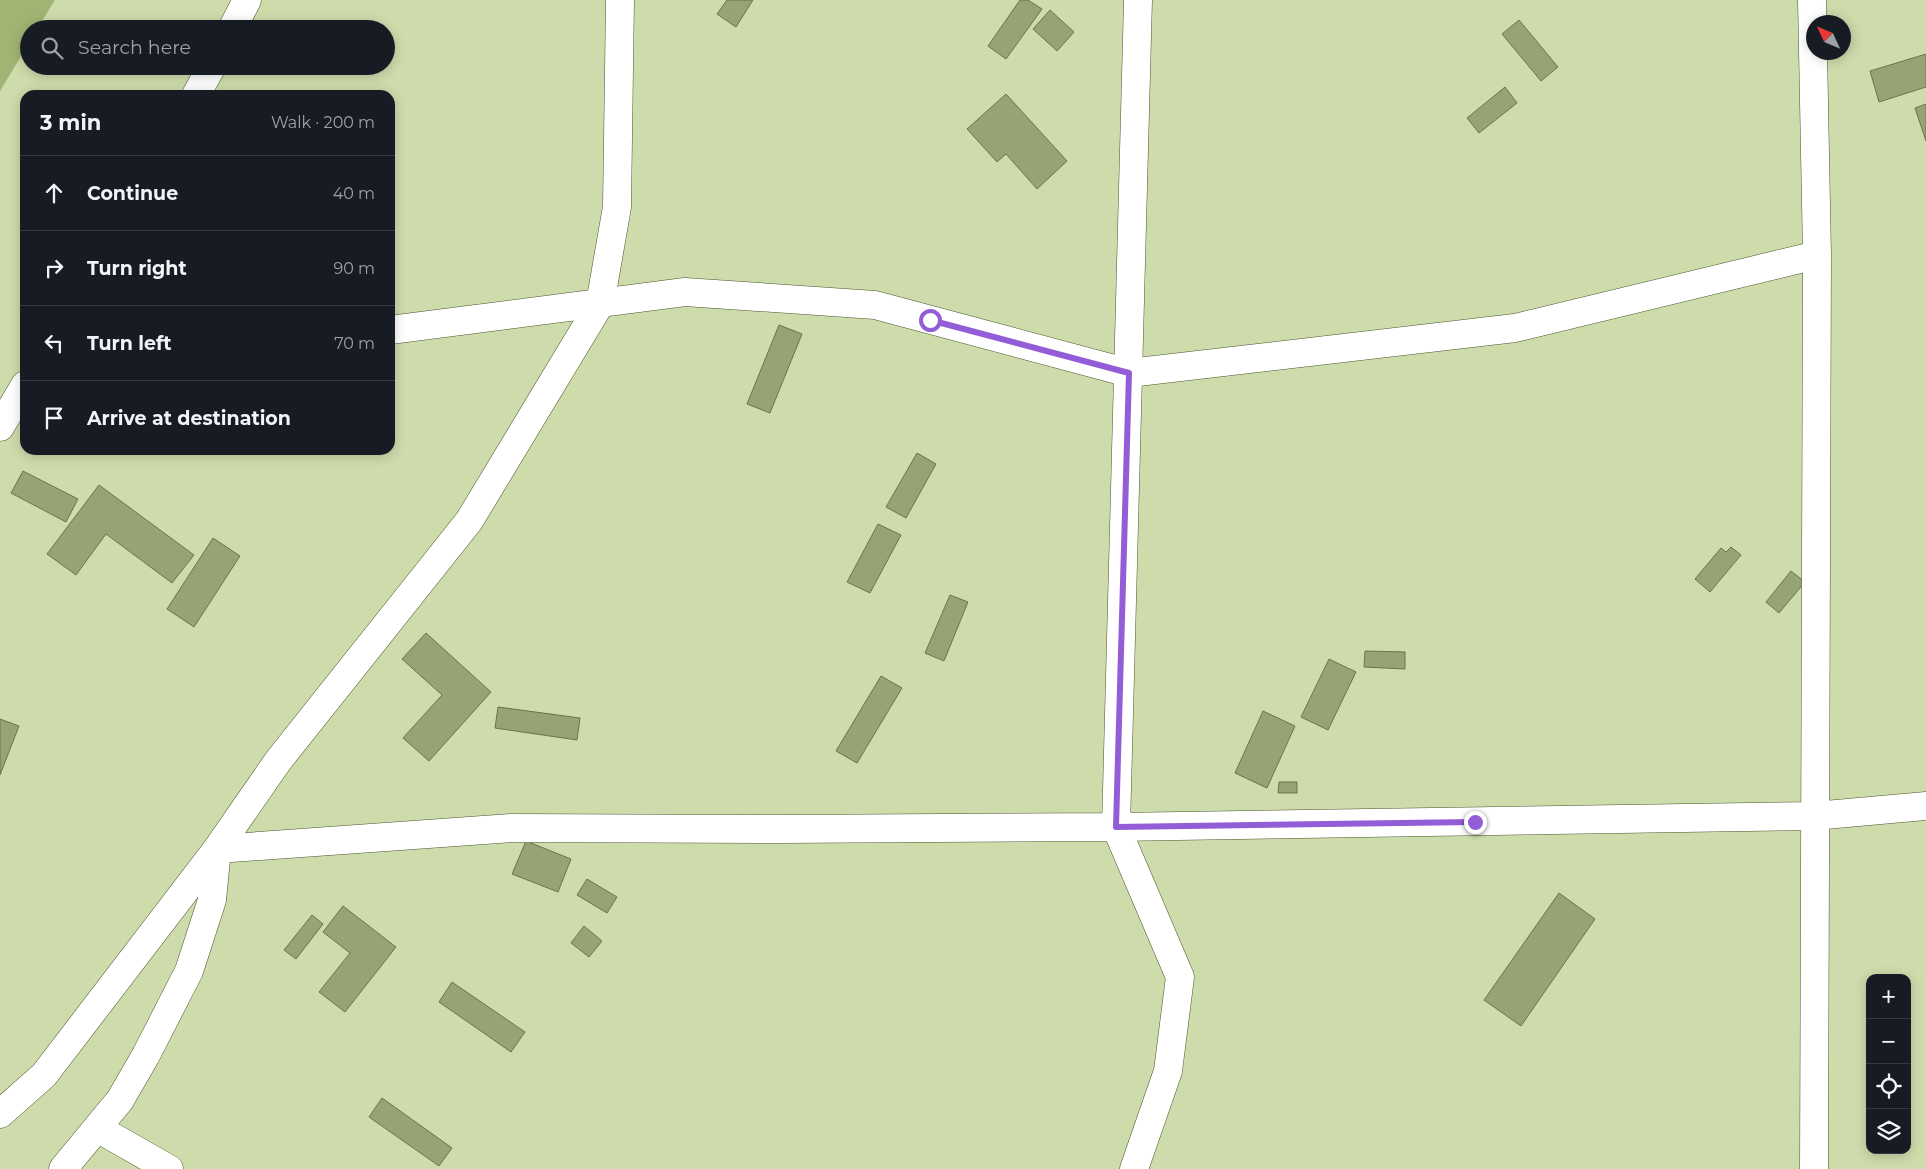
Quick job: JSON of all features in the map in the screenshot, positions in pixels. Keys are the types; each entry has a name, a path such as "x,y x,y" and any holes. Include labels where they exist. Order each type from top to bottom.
{"street":[{"path":"237,20 247,0"},
{"path":"0,1114 44,1075 217,848 278,761 469,521 600,304 617,207 620,0"},
{"path":"1134,1169 1168,1071 1180,977 1116,827 1138,0"},
{"path":"1812,0 1817,255 1814,1169"},
{"path":"199,90 207,75"},
{"path":"395,329 685,292 875,305 1129,373 1515,328 1817,255"},
{"path":"217,848 512,828 1116,827 1814,816 1926,806"},
{"path":"63,1169 120,1100 146,1055 189,971 212,900 217,848"},
{"path":"97,1128 169,1169"}],"green space":[{"path":"0,0 55,0 43,20 20,20 20,58 0,91"}],"building":[{"path":"727,0 753,0 736,27 717,14"},
{"path":"1020,0 1028,0 1042,9 1006,59 988,46"},
{"path":"1050,10 1074,32 1057,51 1033,29"},
{"path":"1519,20 1558,67 1541,81 1502,34"},
{"path":"1926,54 1926,87 1879,102 1870,71"},
{"path":"1505,87 1517,103 1479,133 1467,118"},
{"path":"1006,94 1067,161 1037,189 1006,154 997,162 967,129"},
{"path":"1926,104 1926,141 1915,108"},
{"path":"779,325 802,334 770,413 747,404"},
{"path":"917,453 936,464 906,518 886,507"},
{"path":"23,471 78,499 66,522 11,493"},
{"path":"99,485 194,555 172,583 106,534 76,575 47,554"},
{"path":"878,524 901,535 870,593 847,582"},
{"path":"213,538 240,556 194,627 167,609"},
{"path":"1731,547 1741,555 1710,592 1695,579 1721,548 1726,552"},
{"path":"1791,571 1805,582 1779,613 1766,602"},
{"path":"950,595 968,602 944,661 925,653"},
{"path":"426,633 491,692 429,761 403,738 442,695 402,659"},
{"path":"1365,651 1405,652 1405,669 1364,667"},
{"path":"1329,659 1356,672 1328,730 1301,717"},
{"path":"881,676 902,688 857,763 836,751"},
{"path":"498,707 580,718 577,740 495,728"},
{"path":"1263,711 1295,726 1267,788 1235,773"},
{"path":"0,719 19,726 0,775"},
{"path":"1279,782 1297,782 1297,793 1278,793"},
{"path":"526,841 571,859 558,892 512,874"},
{"path":"587,879 617,897 607,913 577,895"},
{"path":"1559,893 1595,919 1521,1026 1484,1000"},
{"path":"343,906 396,947 345,1012 319,992 350,953 323,932"},
{"path":"312,915 323,924 296,959 284,950"},
{"path":"584,926 602,941 589,957 571,943"},
{"path":"452,982 525,1032 511,1052 439,1002"},
{"path":"382,1098 452,1148 439,1166 369,1117"}],"route":[{"path":"930,320 1129,373 1116,827 1475,822"}]}
